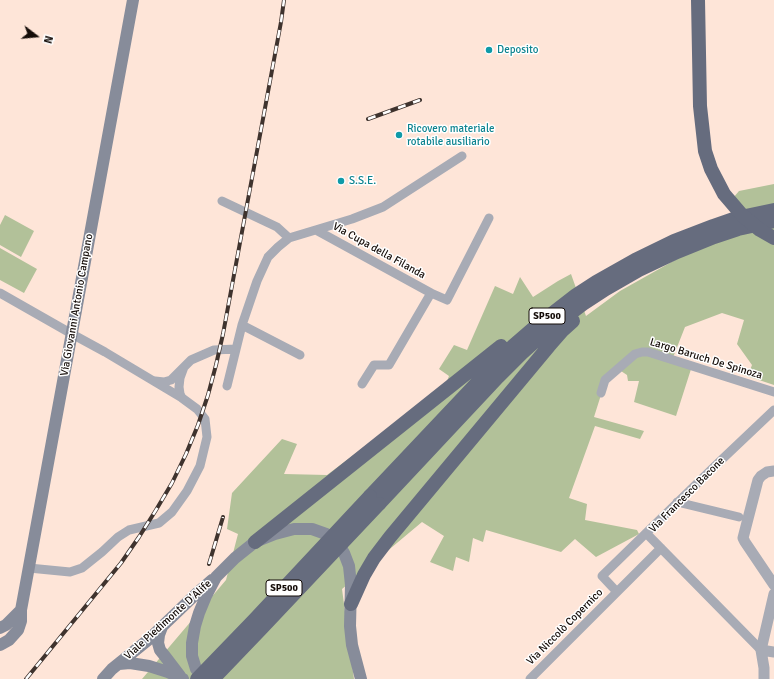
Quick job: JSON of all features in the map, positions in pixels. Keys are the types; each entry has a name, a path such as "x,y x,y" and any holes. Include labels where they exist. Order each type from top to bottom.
{"highway":[{"path":"698,0 700,106 705,152 711,169 724,194 742,215 760,230 774,238"},
{"name":"SP500","path":"213,679 243,649 491,368 514,345 555,310 596,282 635,260 674,241 736,218 774,210"},
{"name":"SP500","path":"197,679 374,500 542,335 583,304 639,270 714,237 738,229 774,221"},
{"path":"351,604 364,575 374,558 549,346 575,318 609,295 639,270"},
{"path":"255,542 485,360 545,308 566,294 596,282"}],"main road":[{"name":"Via Giovanni Antonio Campano","path":"0,645 8,640 18,630 21,621 21,610 133,0"},
{"path":"205,679 196,669 192,656 192,642 199,613 216,577 235,558 255,542 275,534 294,529 312,529 326,534 338,542 349,566 351,585 350,626 352,645 361,679"},
{"name":"Viale Piedimonte D'Alife","path":"103,679 112,669 148,640 216,577"},
{"path":"0,628 6,625 21,610"},
{"path":"162,627 158,643 160,650 183,679"},
{"path":"119,664 130,663 149,666 183,679"}],"street":[{"name":"Via Cupa della Filanda","path":"227,386 242,326 256,281 268,257 278,247 289,238 352,219 383,207 462,156"},
{"path":"222,201 277,227 289,238"},
{"name":"Via Cupa della Filanda","path":"316,230 431,293 447,300 489,218"},
{"path":"0,293 105,352 182,398 197,409 206,419 207,437 200,466 187,491 172,512 159,523 129,530 118,537 82,568 70,572 29,568"},
{"name":"Via Cupa della Filanda","path":"362,384 374,366 389,365 431,293"},
{"path":"242,326 300,355"},
{"path":"152,380 157,382 171,380 191,360 214,350 236,349"},
{"name":"Largo Baruch De Spinoza","path":"601,393 605,380 635,354 642,352 660,356 774,392"},
{"path":"182,398 179,387 180,378 184,367"},
{"name":"Via Francesco Bacone","path":"761,650 646,533 774,410"},
{"path":"774,471 767,472 758,480 743,538 774,585"},
{"path":"677,502 739,517"},
{"name":"Via Niccolò Copernico","path":"617,592 602,576 646,533"},
{"name":"Via Niccolò Copernico","path":"530,679 662,548"},
{"path":"764,679 761,650 774,594"},
{"path":"761,650 774,652"}],"green space":[{"path":"774,184 774,385 738,373 750,370 752,365 737,344 744,320 722,313 685,327 672,360 692,366 676,416 634,402 639,381 628,381 627,375 618,369 606,379 594,417 644,431 640,439 595,426 569,498 587,504 585,520 637,530 639,534 596,557 575,539 561,552 486,530 483,542 473,538 469,562 456,557 453,571 430,562 444,536 422,522 342,589 354,679 142,679 226,580 238,534 227,529 232,493 282,439 297,444 284,474 327,475 445,386 449,376 439,369 454,345 467,350 495,286 513,294 520,277 533,297 571,274 586,316 620,291 700,246 751,231 733,198 739,191"},
{"path":"5,215 34,231 21,257 0,245 0,225"},
{"path":"0,248 37,269 24,293 0,280"}],"railway":[{"path":"26,679 121,563 139,537 172,483 198,425 208,395 223,334 284,0"},
{"path":"368,119 420,100"},
{"path":"209,564 223,517"}],"place":[{"name":"Deposito","path":"489,50"},
{"name":"Ricovero materiale rotabile ausiliario","path":"399,135"},
{"name":"S.S.E.","path":"341,181"}]}
